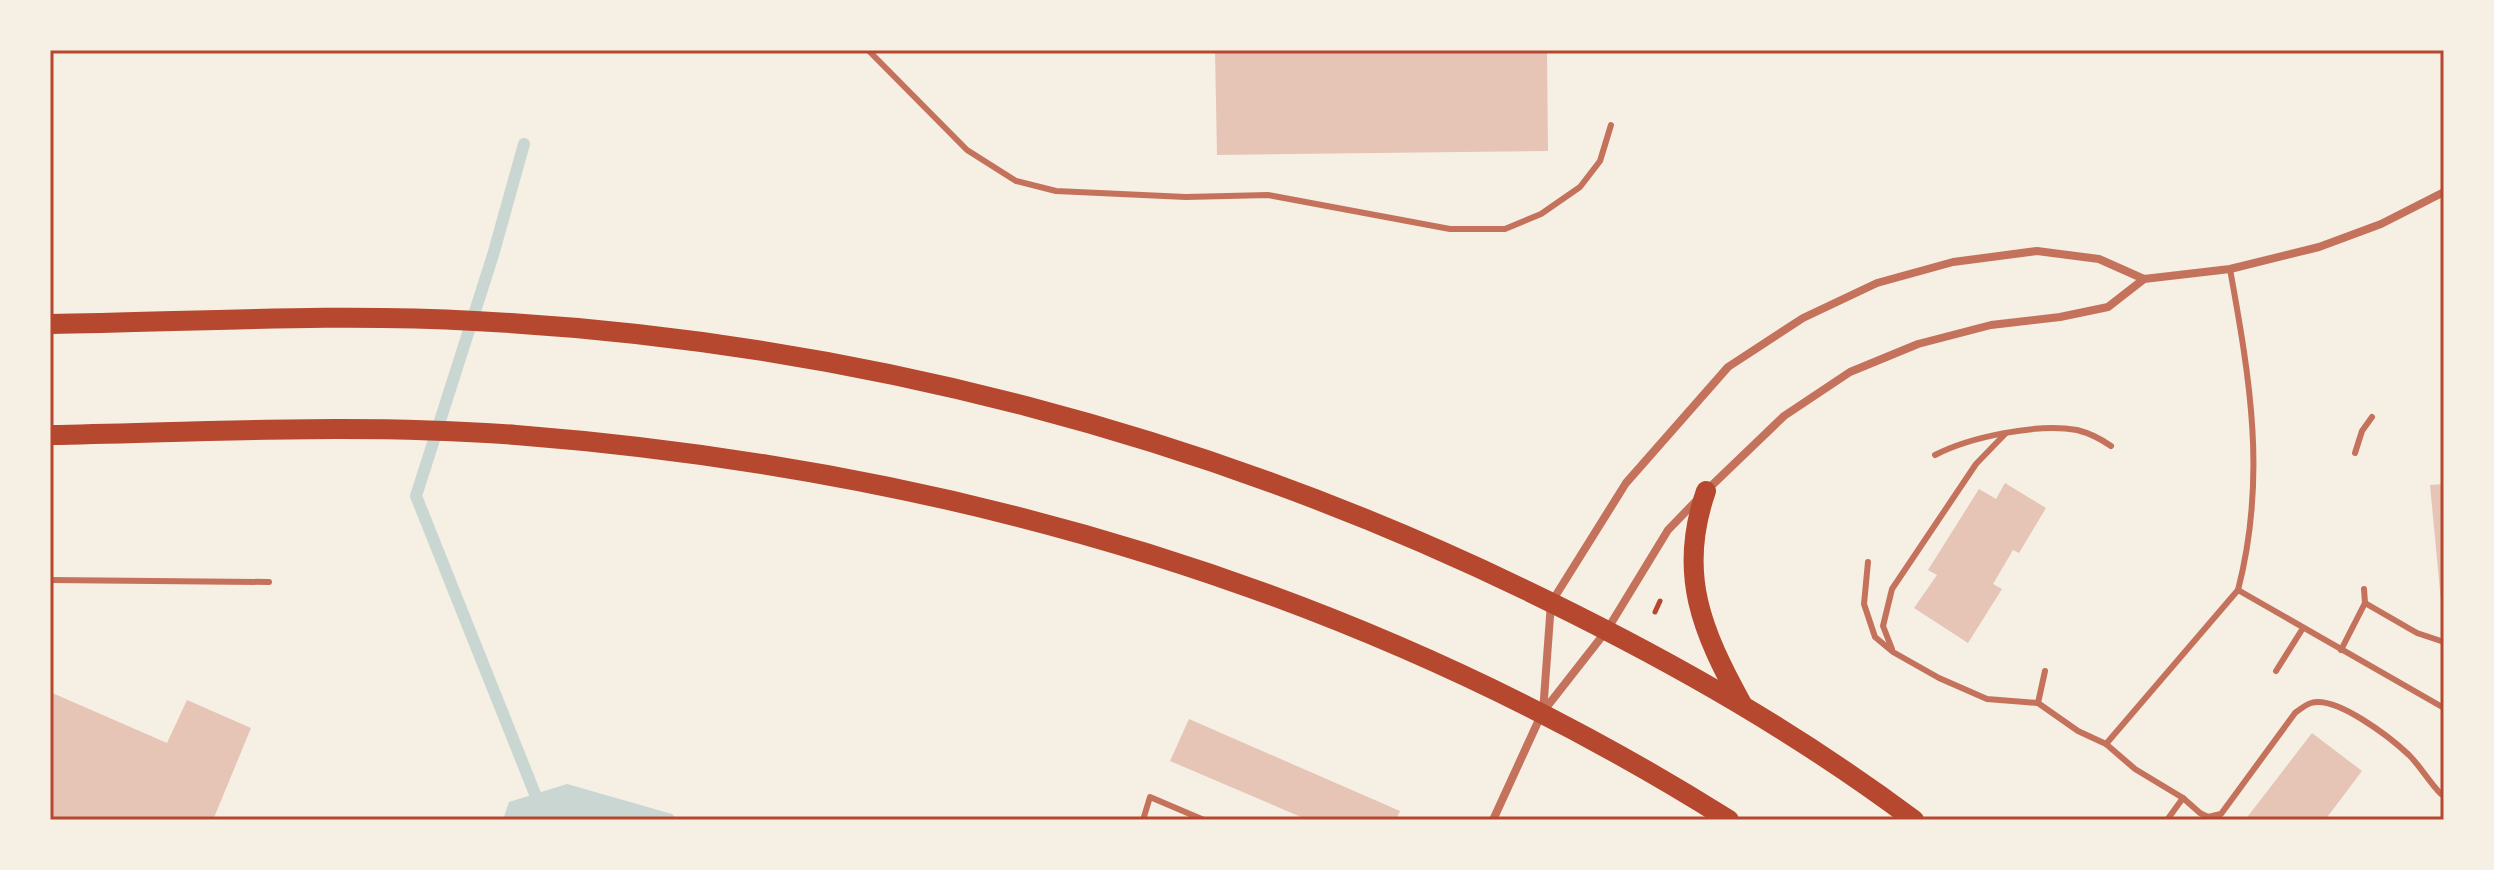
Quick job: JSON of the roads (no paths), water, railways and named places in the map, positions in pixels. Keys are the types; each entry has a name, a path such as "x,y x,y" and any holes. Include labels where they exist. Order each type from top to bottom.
{"main road":[{"path":"50,324 395,318 558,326 759,349 974,392 1087,422 1178,449 1360,515 1551,603 1742,704 1818,752 1914,820"},
{"path":"50,435 350,430 512,435 722,457 851,478 1107,541 1290,600 1425,657 1542,713 1629,759 1729,820"},
{"path":"1706,491 1695,522 1694,574 1703,624 1742,704"}],"street":[{"path":"1542,713 1551,603 1626,483 1728,367 1803,318 1877,283 1907,274 1953,262 2037,251 2099,259 2144,279 2230,269 2319,247 2381,224 2444,192"},
{"path":"1493,820 1542,713 1607,630 1668,530 1784,416 1850,372 1918,344 1991,325 2060,317 2108,307 2144,279"}],"lane":[{"path":"868,50 967,150 1016,181 1056,191 1186,197 1268,195 1450,229 1505,229 1541,214 1580,187 1600,161 1611,125"},
{"path":"2106,744 2238,590 2249,546 2255,452 2250,380 2230,269"},
{"path":"2355,453 2362,431 2372,417"},
{"path":"1935,455 2005,434 2043,428 2077,430 2111,446"},
{"path":"1893,652 1883,626 1892,589 1976,464 2005,434"},
{"path":"1868,562 1864,604 1875,637 1893,652 1939,678 1987,699 2038,703 2078,731 2106,744 2135,769 2208,817 2221,814 2295,713 2311,703 2329,703 2350,711 2409,756 2441,794"},
{"path":"50,580 269,582"},
{"path":"2341,650 2365,603 2364,589"},
{"path":"2238,590 2444,708"},
{"path":"2365,603 2417,633 2444,642"},
{"path":"2276,671 2303,628"},
{"path":"2038,703 2045,671"},
{"path":"1143,820 1150,797 1204,820"},
{"path":"2167,820 2183,798"}],"waterway":[{"path":"524,144 493,255 416,496 535,794"}]}
